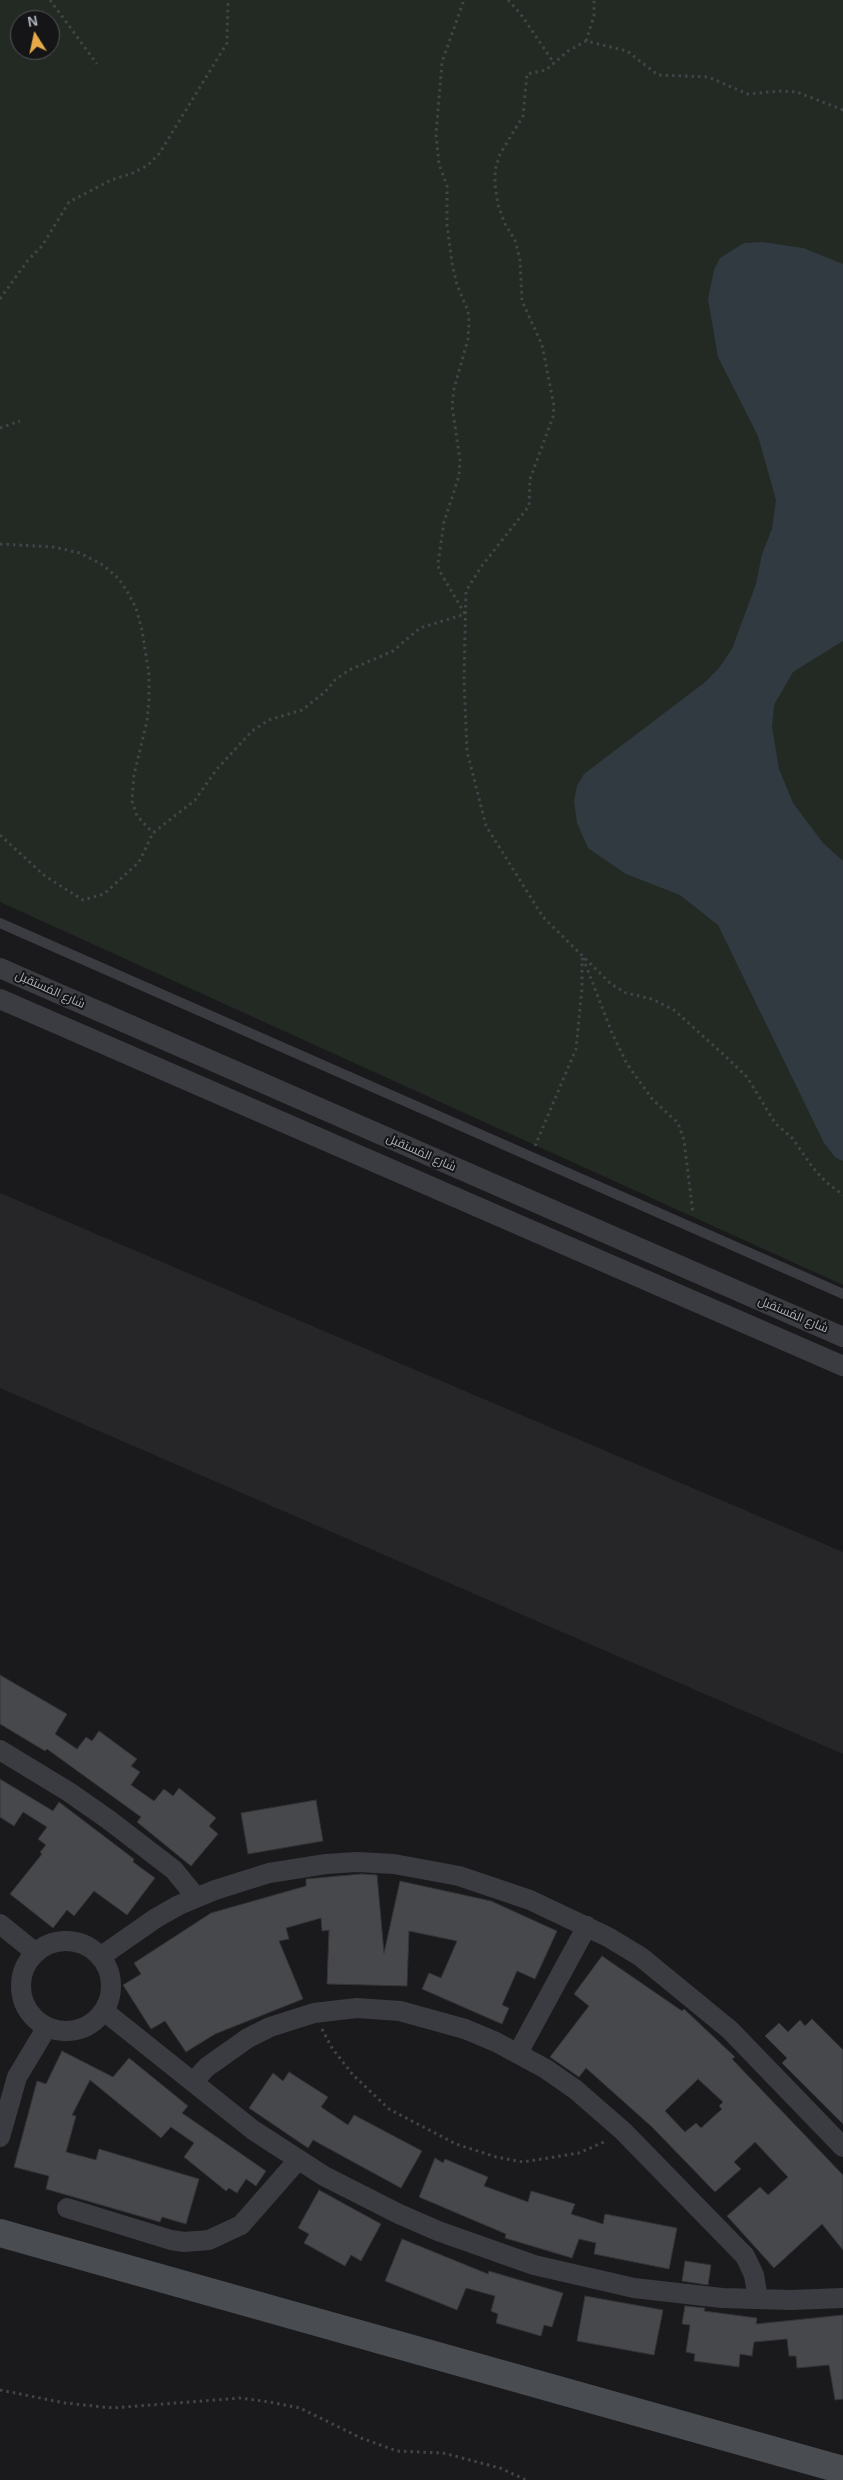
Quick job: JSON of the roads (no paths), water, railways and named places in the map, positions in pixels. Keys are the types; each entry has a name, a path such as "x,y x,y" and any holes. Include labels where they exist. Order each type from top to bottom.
{"street":[{"name":"شارع المُستقبل","path":"0,968 843,1337"},
{"path":"0,999 843,1366"},
{"path":"0,1750 69,1792 109,1820 174,1870 196,1897"},
{"path":"100,1957 156,1918 196,1897 241,1881 297,1868 357,1862 426,1868 493,1886 587,1926 641,1956 701,2004 784,2084 843,2147"},
{"path":"0,1924 36,1953"},
{"path":"518,2053 587,1926"},
{"path":"69,1941 91,1949 100,1957 110,1977 110,1994 104,2011 96,2020 72,2031 59,2030 46,2027 28,2010 23,1999 23,1974 28,1962 36,1953 46,1946 69,1941"},
{"path":"192,2082 208,2067 248,2038 270,2027 314,2013 357,2008 400,2011 465,2029 518,2053 546,2069 576,2090 624,2131 728,2236 745,2256 754,2275 758,2299"},
{"path":"104,2011 253,2130 298,2160 399,2214 486,2249 534,2264 634,2288 685,2295 758,2299 843,2298"},
{"path":"0,2137 5,2091 46,2027"},
{"path":"67,2208 172,2240 190,2242 209,2240 241,2225 298,2160"},
{"path":"0,2233 843,2470"}],"lane":[{"path":"0,923 843,1294"}]}
